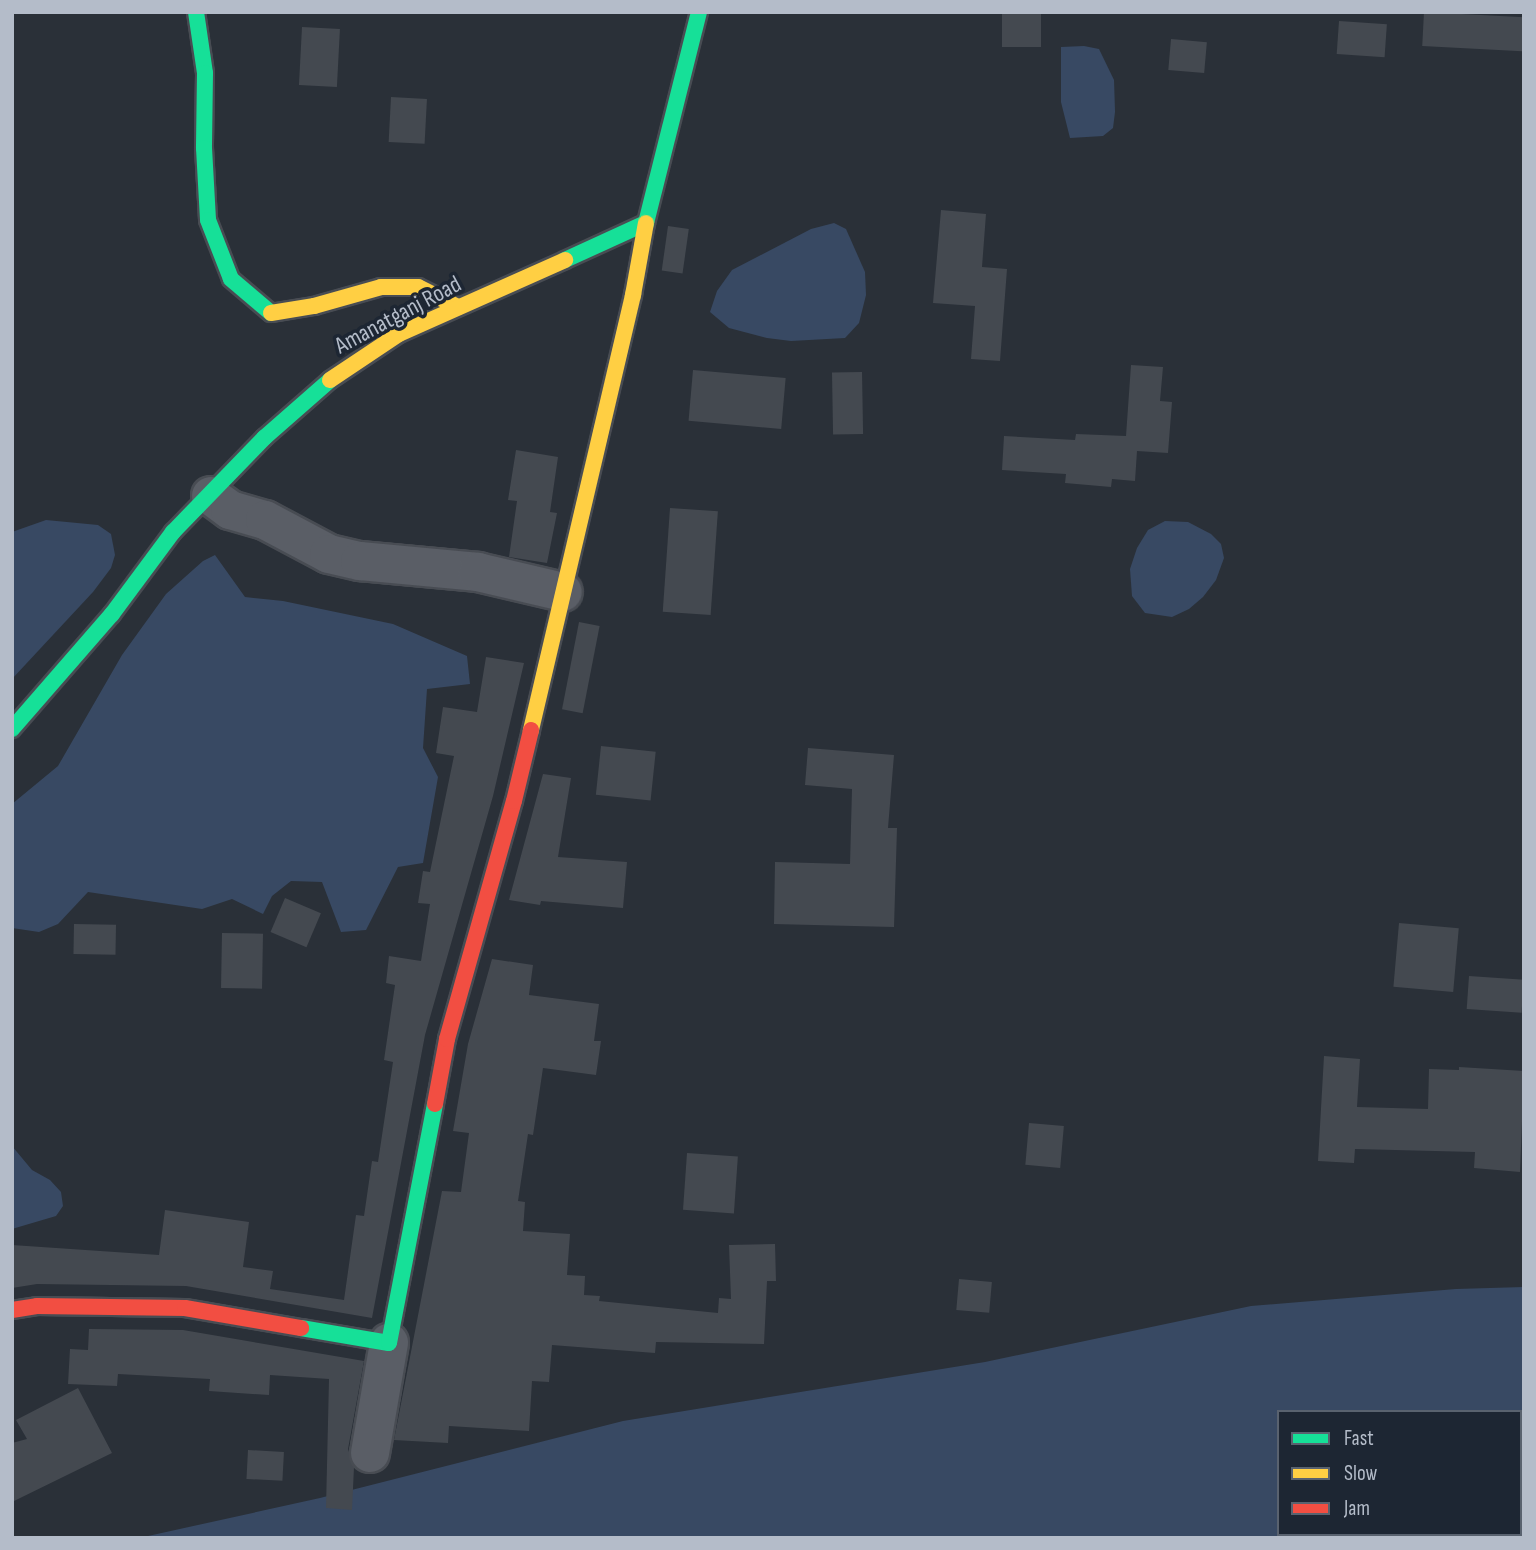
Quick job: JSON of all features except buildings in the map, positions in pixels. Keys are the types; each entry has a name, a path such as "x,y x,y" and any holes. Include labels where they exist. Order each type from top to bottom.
{"street":[{"path":"195,12 205,73 204,148 208,220 231,279 268,313 314,306 381,287 418,287 458,307"},
{"path":"370,1453 447,1039 514,801 646,223 699,12"},
{"name":"Amanatganj Road","path":"12,729 112,614 173,532 211,496 264,438 341,370 399,334 646,223"},
{"path":"211,496 230,510 265,520 329,554 360,561 478,572 563,592"},
{"path":"12,1310 37,1306 185,1308 389,1343"}],"water":[{"path":"1084,46 1099,49 1114,80 1113,128 1103,136 1070,138 1061,102 1061,47"},
{"path":"834,223 846,229 865,272 866,295 859,323 845,338 791,341 767,338 729,328 710,312 717,291 732,270 811,229"},
{"path":"46,520 98,525 111,534 115,555 111,568 93,592 12,679 12,532"},
{"path":"1165,521 1188,522 1211,534 1221,544 1224,558 1216,580 1203,597 1189,609 1172,617 1145,613 1132,596 1130,569 1137,548 1148,530"},
{"path":"215,555 245,597 283,601 393,624 467,656 470,684 427,689 423,748 438,777 423,863 398,867 366,930 341,932 322,882 291,881 272,896 263,914 232,899 202,909 88,892 58,924 39,932 12,928 12,804 58,766 122,655 166,594 203,561"},
{"path":"12,1146 32,1170 50,1180 61,1192 63,1206 56,1216 12,1229"},
{"path":"1524,1287 1524,1538 139,1538 320,1498 623,1421 985,1362 1251,1306 1456,1289"}],"traffic: fast":[{"path":"196,12 205,73 204,148 208,220 231,279 271,313"},
{"path":"565,260 646,223 699,12"},
{"path":"12,729 112,614 173,532 264,438 330,380"},
{"path":"301,1328 389,1343 435,1104"}],"traffic: slow":[{"path":"531,730 633,295 646,223"},
{"path":"330,380 399,334 565,260"},
{"path":"271,313 314,306 381,287 418,287 458,307"}],"traffic: jam":[{"path":"435,1104 447,1039 514,801 531,730"},
{"path":"12,1310 37,1306 185,1308 301,1328"}]}
